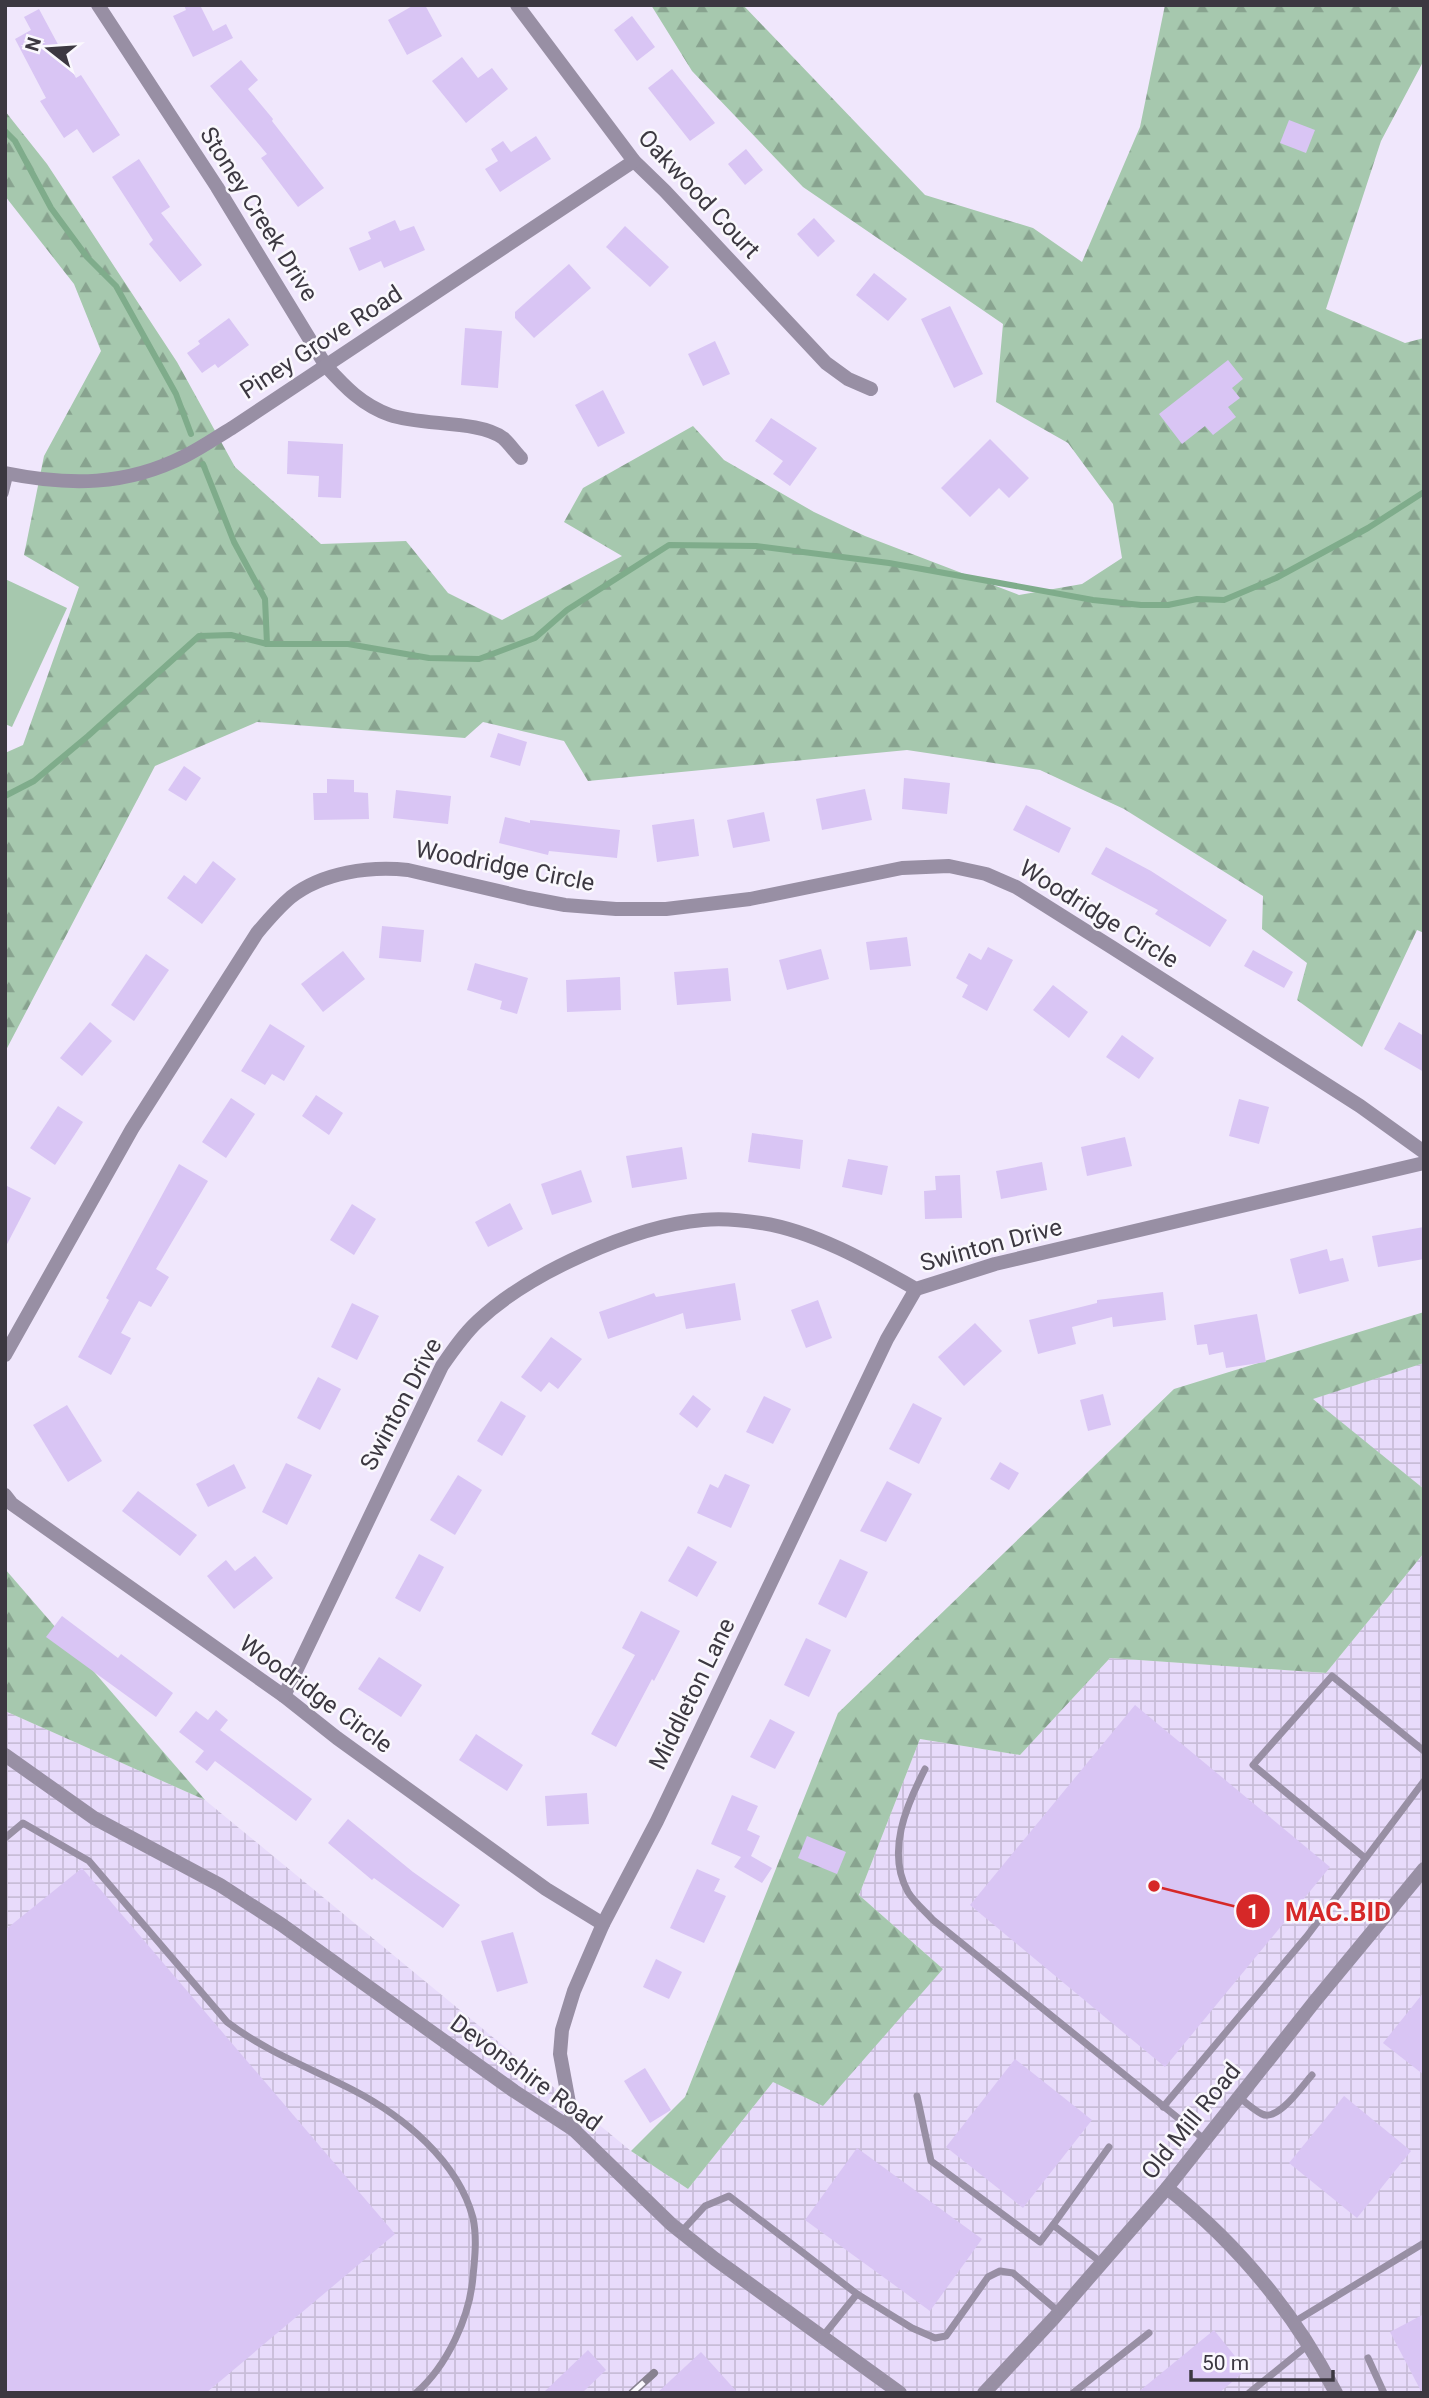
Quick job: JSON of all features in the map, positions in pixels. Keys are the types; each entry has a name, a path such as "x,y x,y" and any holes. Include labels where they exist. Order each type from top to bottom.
{"street":[{"name":"Stoney Creek Drive","path":"98,5 217,187 326,366 356,398 373,408 412,421 488,431 502,438 521,458"},
{"name":"Oakwood Court","path":"517,5 634,161 825,363 848,379 870,389"},
{"name":"Piney Grove Road","path":"7,474 38,481 90,482 139,474 185,456 223,434 634,161"},
{"name":"Woodridge Circle","path":"5,1355 132,1129 257,933 274,913 299,892 341,875 369,869 408,870 565,905 616,909 666,909 750,899 902,867 949,866 978,872 1016,887 1360,1106 1424,1152"},
{"name":"Swinton Drive","path":"284,1696 442,1366 477,1322 523,1287 575,1259 625,1239 684,1223 724,1219 761,1223 801,1234 867,1262 916,1289 995,1264 1424,1163"},
{"name":"Middleton Lane","path":"574,2130 560,2054 562,2030 573,1991 887,1339 916,1289"},
{"name":"Woodridge Circle","path":"5,1495 12,1504 284,1696 337,1738 546,1889 603,1924"},
{"name":"Devonshire Road","path":"5,1755 94,1818 220,1885 574,2130 681,2232 900,2393"},
{"name":"Old Mill Road","path":"990,2391 1167,2188 1424,1869"},
{"path":"1167,2188 1202,2216 1251,2266 1294,2322 1336,2393"}],"lane":[{"path":"5,494 7,474"},
{"path":"1364,1858 1253,1765 1332,1676 1424,1751"},
{"path":"925,1769 915,1788 898,1840 899,1871 909,1894 933,1920 1204,2140"},
{"path":"1163,2106 1307,1936 1424,1781"},
{"path":"5,1838 23,1823 89,1860 227,2022 248,2038 386,2109 441,2159 463,2190 473,2219 476,2249 472,2287 463,2319 448,2353 415,2393"},
{"path":"1238,2097 1264,2116 1271,2116 1279,2112 1312,2075"},
{"path":"917,2096 931,2161 1040,2242 1109,2147"},
{"path":"681,2232 705,2206 729,2196 857,2294 912,2328 935,2338 946,2336 988,2277 1000,2271 1013,2273 1059,2312"},
{"path":"1052,2225 1101,2263"},
{"path":"1294,2322 1424,2243"},
{"path":"822,2337 857,2294"},
{"path":"1073,2393 1149,2333"},
{"path":"1249,2393 1308,2344"},
{"path":"1368,2358 1384,2393"}],"shaded area":[{"path":"1424,1363 1424,1489 1312,1399"},
{"path":"1424,1553 1424,2393 5,2393 5,1711 205,1800 631,2151 688,2189 773,2082 943,1969 859,1895 920,1739 1020,1755 1110,1658 1326,1673"}],"green space":[{"path":"651,5 743,5 925,195 1033,228 1082,262 1140,127 1165,5 1424,5 1424,60 1381,141 1326,309 1405,343 1424,338 1424,933 1417,930 1362,1047 1297,1000 1307,963 1262,929 1263,896 1124,809 1040,770 907,750 588,781 564,741 483,722 465,738 257,722 155,766 5,1052 5,753 23,745 79,587 24,555 44,456 101,351 74,284 5,196 5,111 47,164 177,362 235,467 321,544 406,541 448,593 502,620 622,556 564,522 583,488 693,426 724,460 814,512 865,536 1019,595 1082,584 1122,558 1113,504 1068,443 996,402 1003,324 803,187 692,71"},
{"path":"5,579 67,608 12,727 5,724"},
{"path":"1424,1312 1424,1363 1313,1399 1424,1489 1424,1553 1326,1673 1110,1658 1020,1755 920,1739 859,1895 943,1969 823,2106 773,2082 688,2189 631,2151 685,2097 838,1713 1174,1389"},
{"path":"5,1569 205,1800 5,1711"}],"building":[{"path":"184,5 200,5 213,31 226,24 233,38 193,57 173,16 186,10"},
{"path":"414,5 425,5 442,36 407,55 388,20"},
{"path":"39,9 76,78 81,75 120,135 93,153 77,129 64,138 40,101 46,98 15,39 31,30 24,17"},
{"path":"632,16 655,47 637,61 614,30"},
{"path":"462,57 478,78 492,68 508,89 466,123 432,81"},
{"path":"241,60 258,80 248,89 324,188 298,207 261,158 267,154 210,86"},
{"path":"672,69 715,123 690,141 648,88"},
{"path":"1289,120 1315,130 1306,153 1280,143"},
{"path":"536,136 551,159 500,192 485,169 498,161 491,149 503,141 511,152"},
{"path":"746,149 763,170 745,185 728,164"},
{"path":"139,159 170,207 161,213 202,265 180,282 149,244 153,240 112,177"},
{"path":"814,218 835,241 818,257 797,234"},
{"path":"395,220 400,231 414,226 425,250 384,268 381,261 359,271 349,248 371,239 368,232"},
{"path":"625,226 669,267 650,287 606,247"},
{"path":"569,264 591,288 534,338 515,318 515,312"},
{"path":"874,273 907,299 888,321 856,295"},
{"path":"950,306 983,374 954,388 921,319"},
{"path":"229,318 249,345 218,368 215,364 202,373 187,353 200,344 198,341"},
{"path":"465,328 502,331 498,388 461,385"},
{"path":"715,341 730,374 703,386 688,354"},
{"path":"1228,360 1243,379 1232,388 1240,398 1228,407 1236,417 1213,435 1205,426 1182,444 1159,414"},
{"path":"603,390 625,433 598,447 575,405"},
{"path":"771,418 817,448 790,486 773,474 783,461 755,441"},
{"path":"990,439 1029,478 1009,498 999,488 970,517 941,488"},
{"path":"288,441 343,444 341,498 318,497 319,476 287,474"},
{"path":"498,733 527,742 520,766 490,757"},
{"path":"184,766 201,778 186,801 168,790"},
{"path":"904,778 950,783 947,814 902,809"},
{"path":"327,779 354,780 354,792 368,793 369,819 314,820 313,793 327,793"},
{"path":"865,789 872,820 822,830 816,799"},
{"path":"396,790 451,796 448,824 393,818"},
{"path":"1026,805 1071,828 1059,853 1013,830"},
{"path":"764,812 770,841 733,848 727,820"},
{"path":"505,817 530,823 530,820 620,830 617,858 549,851 548,855 499,843"},
{"path":"694,819 699,856 657,862 652,825"},
{"path":"1106,847 1151,871 1227,920 1210,947 1155,914 1158,910 1091,874"},
{"path":"213,861 236,879 202,924 167,898 184,875 196,884"},
{"path":"382,926 424,930 421,962 379,958"},
{"path":"907,937 911,966 870,970 866,942"},
{"path":"988,947 1013,960 987,1011 962,997 968,985 956,978 969,953 981,960"},
{"path":"821,949 829,979 787,990 779,960"},
{"path":"1253,950 1293,972 1284,988 1244,966"},
{"path":"343,951 365,979 323,1012 301,984"},
{"path":"146,954 169,970 134,1021 111,1005"},
{"path":"475,963 528,978 517,1014 500,1009 502,1001 467,990"},
{"path":"728,968 731,1001 677,1005 674,972"},
{"path":"620,977 621,1010 567,1012 566,980"},
{"path":"1053,985 1088,1012 1069,1038 1033,1010"},
{"path":"90,1022 112,1041 82,1076 60,1058"},
{"path":"1399,1022 1424,1036 1424,1072 1384,1049"},
{"path":"270,1024 305,1046 284,1081 272,1074 265,1085 241,1071"},
{"path":"1122,1035 1154,1058 1139,1079 1106,1057"},
{"path":"316,1095 343,1113 329,1135 302,1116"},
{"path":"231,1098 255,1114 226,1158 202,1142"},
{"path":"1239,1099 1269,1107 1259,1144 1229,1136"},
{"path":"58,1106 83,1122 55,1165 30,1148"},
{"path":"752,1133 803,1140 800,1169 748,1162"},
{"path":"1125,1137 1132,1166 1087,1176 1081,1147"},
{"path":"682,1147 687,1179 632,1188 626,1156"},
{"path":"848,1159 888,1166 882,1195 842,1187"},
{"path":"1042,1162 1047,1190 1001,1199 996,1171"},
{"path":"179,1164 208,1181 156,1269 169,1277 151,1307 139,1301 121,1333 131,1338 111,1375 78,1357 109,1300 106,1298"},
{"path":"581,1170 592,1202 552,1215 541,1184"},
{"path":"960,1175 962,1218 925,1219 924,1191 936,1190 935,1176"},
{"path":"5,1185 31,1198 5,1248"},
{"path":"510,1203 523,1229 488,1247 475,1222"},
{"path":"352,1204 376,1219 354,1255 330,1240"},
{"path":"1424,1227 1424,1259 1378,1267 1372,1236"},
{"path":"1327,1249 1330,1261 1343,1258 1349,1281 1299,1294 1290,1259"},
{"path":"735,1283 741,1320 686,1329 683,1313 608,1339 599,1312 654,1293 656,1297"},
{"path":"1163,1292 1166,1320 1113,1327 1112,1317 1072,1327 1076,1344 1038,1354 1029,1320 1097,1303 1097,1300"},
{"path":"818,1300 832,1338 806,1348 791,1310"},
{"path":"352,1303 379,1316 357,1360 331,1347"},
{"path":"1257,1314 1266,1362 1226,1368 1223,1352 1209,1355 1207,1344 1197,1345 1194,1325"},
{"path":"975,1323 1002,1351 964,1386 938,1357"},
{"path":"551,1337 582,1359 558,1389 549,1382 541,1392 521,1377"},
{"path":"318,1377 341,1389 320,1430 297,1418"},
{"path":"1103,1394 1111,1425 1088,1431 1080,1400"},
{"path":"693,1395 711,1409 697,1428 679,1414"},
{"path":"764,1396 791,1409 773,1444 746,1432"},
{"path":"501,1401 526,1416 502,1456 477,1441"},
{"path":"913,1403 942,1418 919,1464 889,1449"},
{"path":"67,1405 102,1461 68,1482 33,1425"},
{"path":"1000,1462 1019,1473 1009,1490 990,1479"},
{"path":"286,1463 312,1475 287,1525 262,1512"},
{"path":"234,1464 246,1488 208,1507 196,1484"},
{"path":"725,1474 750,1485 731,1528 697,1513 710,1484 718,1488"},
{"path":"458,1475 482,1490 455,1535 430,1520"},
{"path":"887,1481 912,1494 886,1542 860,1531"},
{"path":"138,1491 197,1535 180,1556 122,1511"},
{"path":"688,1546 717,1562 697,1597 668,1581"},
{"path":"419,1554 444,1567 420,1612 395,1598"},
{"path":"255,1556 273,1578 234,1609 207,1576 226,1560 235,1571"},
{"path":"840,1559 868,1572 846,1618 818,1604"},
{"path":"641,1611 680,1631 616,1747 591,1734 635,1655 622,1648"},
{"path":"62,1616 118,1658 121,1654 173,1693 156,1717 46,1637"},
{"path":"806,1638 831,1650 809,1697 784,1685"},
{"path":"379,1657 422,1685 401,1717 358,1689"},
{"path":"1135,1705 1330,1867 1165,2067 970,1905"},
{"path":"216,1710 228,1720 220,1730 312,1799 296,1821 215,1761 207,1771 195,1762 204,1751 179,1732 196,1711 208,1720"},
{"path":"770,1719 795,1732 775,1769 750,1757"},
{"path":"476,1734 523,1765 507,1791 459,1760"},
{"path":"587,1793 589,1824 547,1826 545,1796"},
{"path":"732,1795 758,1806 747,1830 760,1836 751,1856 772,1868 762,1883 734,1867 741,1857 711,1844"},
{"path":"348,1819 413,1872 460,1905 443,1928 374,1878 372,1880 328,1843"},
{"path":"807,1836 846,1852 837,1874 798,1858"},
{"path":"82,1868 395,2234 206,2393 5,2393 5,1930"},
{"path":"697,1869 720,1879 714,1891 726,1896 704,1943 670,1928"},
{"path":"513,1932 528,1983 497,1992 481,1941"},
{"path":"656,1959 682,1972 669,1999 643,1987"},
{"path":"1424,1992 1424,2075 1383,2043"},
{"path":"1015,2059 1092,2120 1023,2208 946,2147"},
{"path":"645,2068 671,2110 650,2123 624,2081"},
{"path":"1344,2096 1411,2151 1357,2218 1289,2163"},
{"path":"857,2148 982,2239 930,2311 805,2220"},
{"path":"1424,2314 1424,2393 1422,2393 1390,2332"},
{"path":"1214,2330 1246,2370 1219,2393 1137,2393"},
{"path":"588,2350 606,2370 582,2393 543,2393"},
{"path":"701,2352 738,2393 657,2393"}],"waterway":[{"path":"5,131 15,141 51,208 87,257 116,286 176,394 191,434"},
{"path":"203,464 234,542 265,599 267,644"},
{"path":"5,796 34,781 199,636 231,635 267,644 348,644 429,658 479,659 535,638 567,610 669,545 756,546 889,563 1093,600 1141,605 1168,605 1197,599 1224,600 1276,578 1368,528 1424,492"}],"railway":[{"path":"632,2393 654,2373"}],"place":[{"name":"MAC.BID","path":"1154,1886"}]}
